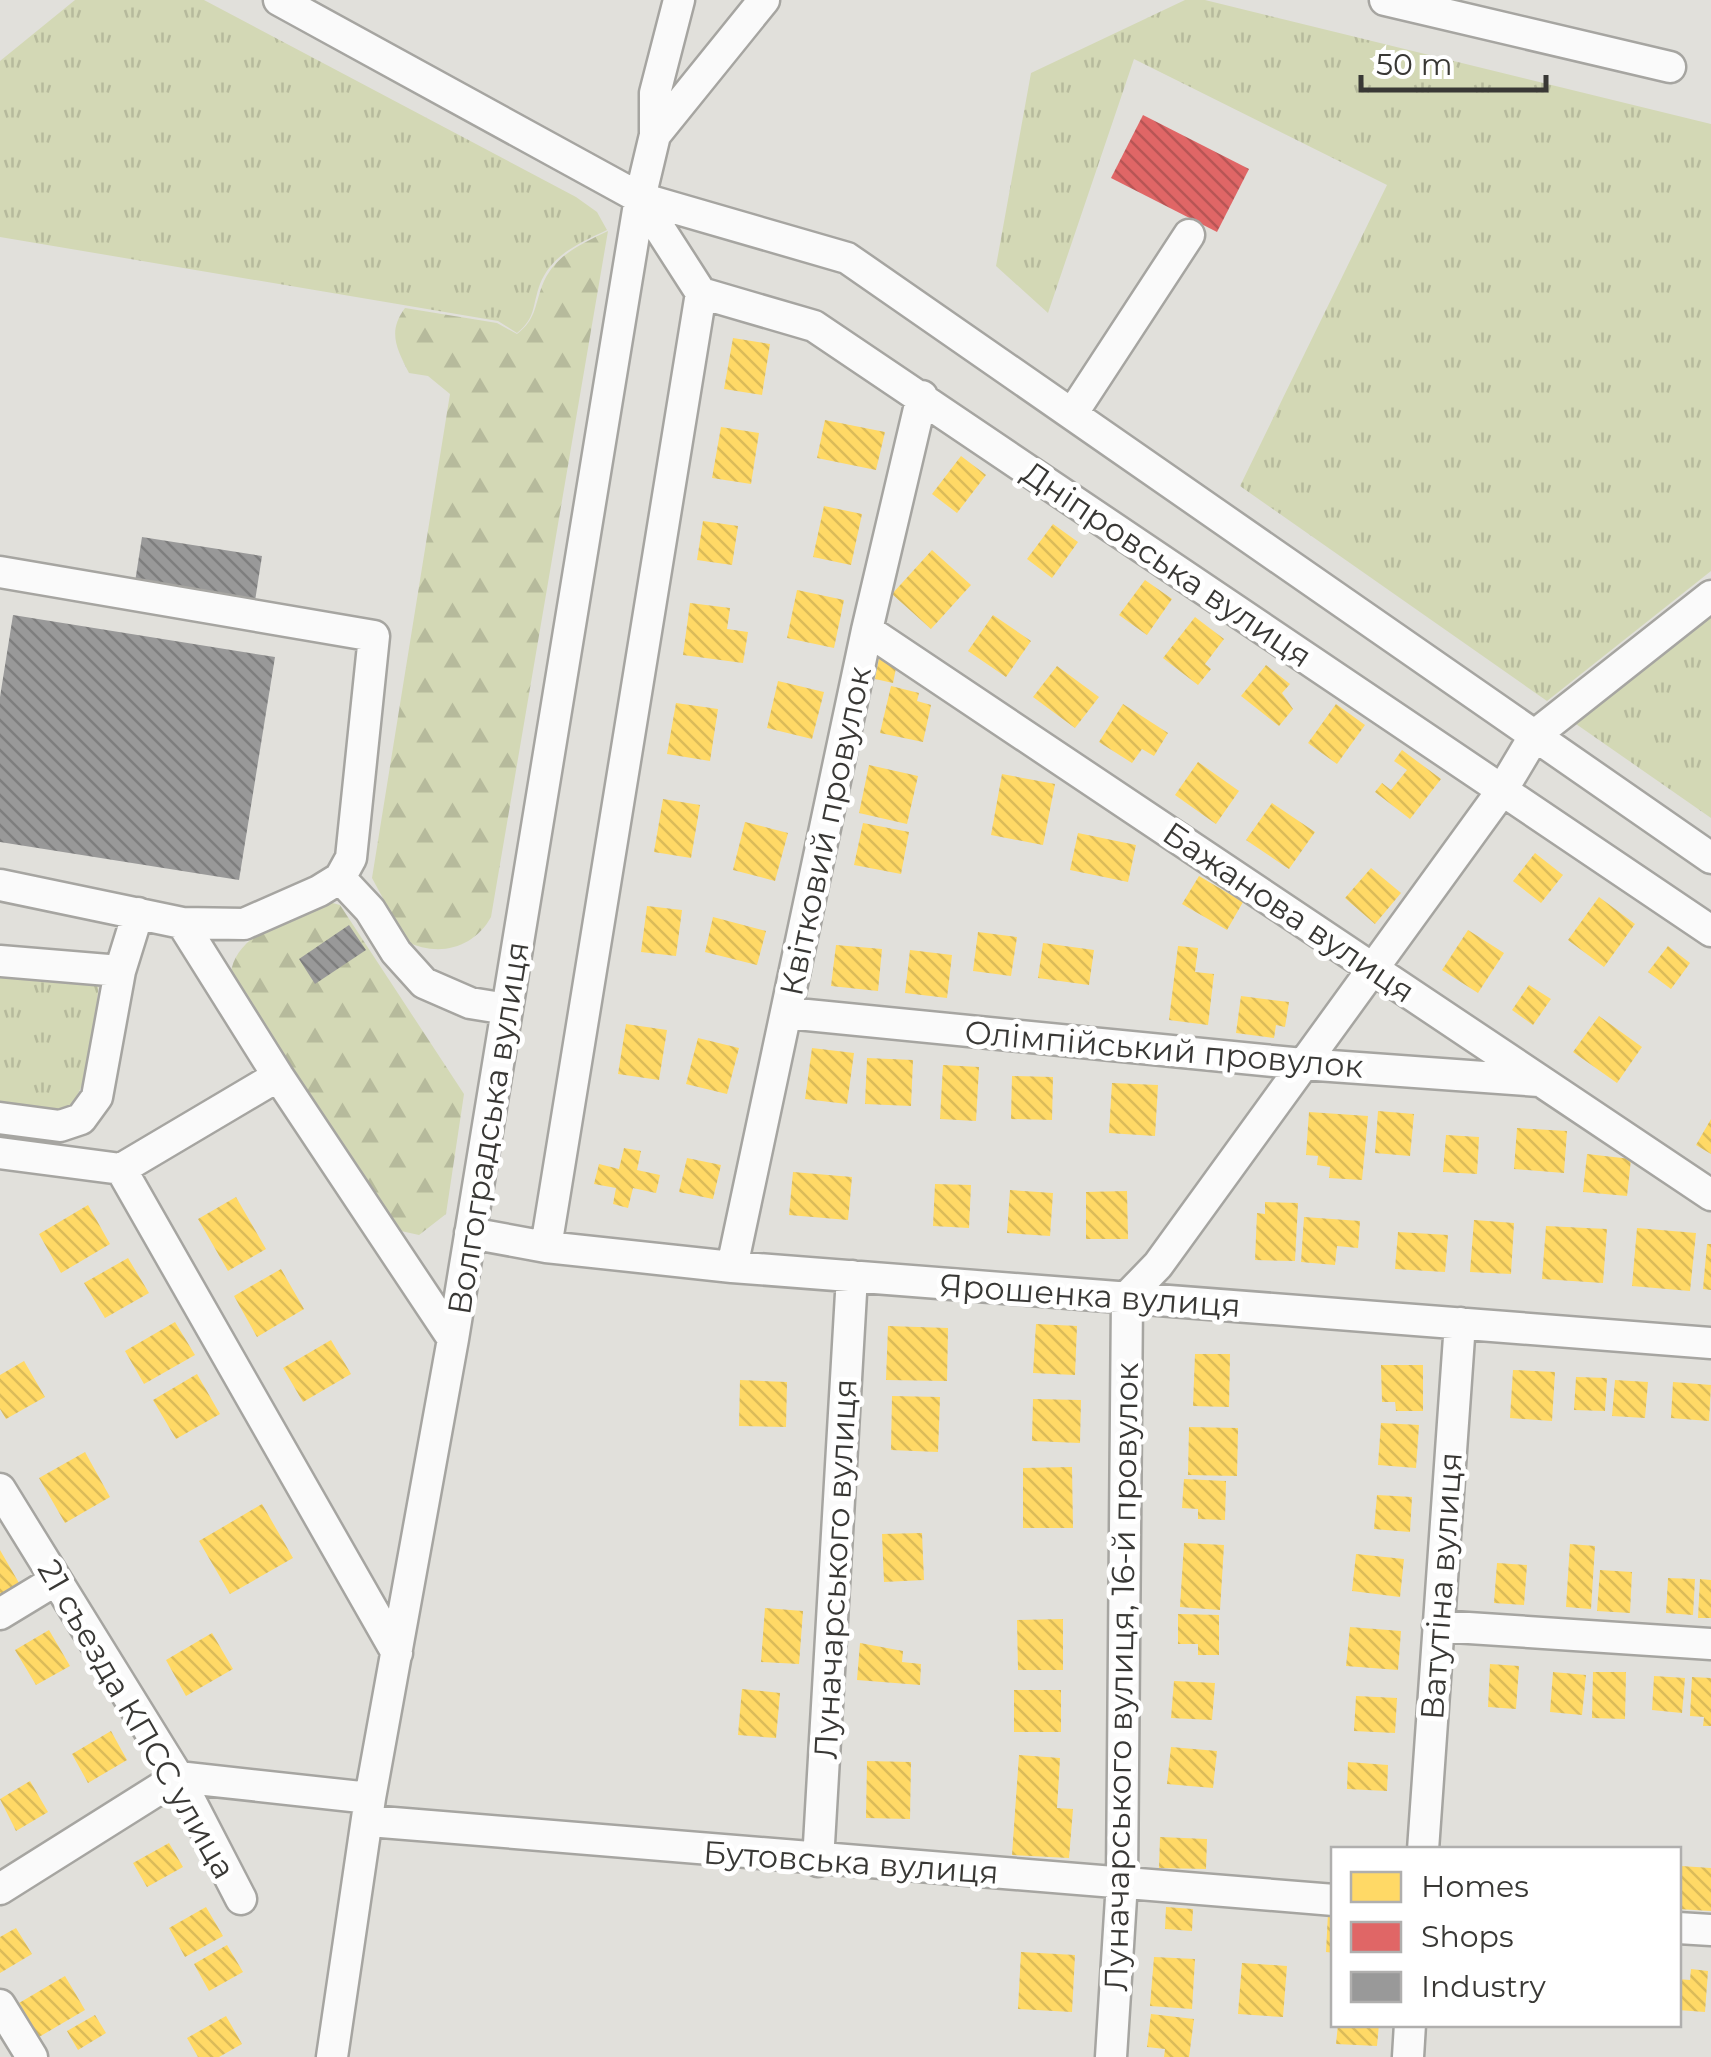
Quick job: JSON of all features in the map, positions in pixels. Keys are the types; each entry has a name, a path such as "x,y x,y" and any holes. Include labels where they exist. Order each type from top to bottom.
{"street":[{"name":"Дніпровська вулиця","path":"279,0 640,198 847,258 1711,858"},
{"path":"656,135 655,93 679,0"},
{"path":"656,135 764,0"},
{"path":"1385,0 1670,67"},
{"name":"Волгоградська вулиця","path":"332,2057 640,198 656,135"},
{"name":"Дніпровська вулиця","path":"640,198 701,293 814,326 1711,932"},
{"path":"1072,414 1189,235"},
{"path":"546,1247 701,293"},
{"name":"Квітковий провулок","path":"732,1267 867,630 922,396"},
{"path":"0,572 374,636 351,858 340,878 244,924 182,922 0,884"},
{"path":"1127,1298 1158,1265 1304,1064 1501,792 1535,735 1711,596"},
{"name":"Бажанова вулиця","path":"867,630 1711,1195"},
{"path":"340,878 370,910 396,952 424,983 470,1003 507,1009"},
{"path":"0,1118 60,1126 80,1119 98,1097 120,971 138,913"},
{"path":"182,922 278,1076 453,1339"},
{"path":"0,961 120,971"},
{"name":"Олімпійський провулок","path":"787,1013 1304,1064 1542,1081"},
{"path":"0,1153 121,1169 278,1076"},
{"path":"121,1169 397,1653"},
{"name":"Ярошенка вулиця","path":"470,1233 546,1247 732,1267 1711,1343"},
{"name":"Луначарського вулиця","path":"818,1861 852,1276"},
{"name":"Луначарського вулиця, 16-й провулок","path":"1112,2057 1122,1882 1127,1298"},
{"name":"Ватутіна вулиця","path":"1422,1847 1460,1324"},
{"name":"21 съезда КПСС улица","path":"0,1488 178,1777 242,1899"},
{"path":"0,1614 56,1580"},
{"path":"1438,1626 1711,1644"},
{"path":"0,1889 178,1777"},
{"name":"Бутовська вулиця","path":"178,1777 370,1810 818,1861 1331,1900"},
{"path":"1681,1928 1711,1930"},
{"path":"0,2005 32,2057"},
{"path":"1408,2057 1410,2027"}],"green space":[{"path":"75,0 204,0 576,197 597,212 607,230 568,251 552,265 540,284 531,317 517,333 498,321 0,237 0,61"},
{"path":"1185,0 1205,0 1711,124 1711,571 1547,701 1240,486 1387,185 1134,59 1048,313 996,266 1031,73"},
{"path":"608,231 491,917 465,943 442,949 418,946 406,941 372,878 450,394 428,376 409,373 398,348 396,325 405,308 497,323 517,334 531,318 553,267 569,252"},
{"path":"1711,617 1711,818 1576,724"},
{"path":"329,902 340,905 464,1094 446,1214 419,1235 392,1229 231,973 235,959 255,936 284,918"},
{"path":"0,972 99,980 86,1071 73,1102 63,1111 0,1105"}],"building: Homes":[{"path":"733,338 770,344 762,395 724,389"},
{"path":"825,420 885,432 876,470 817,458"},
{"path":"721,427 759,433 751,484 712,478"},
{"path":"961,456 986,475 957,513 932,494"},
{"path":"824,506 862,514 851,565 813,557"},
{"path":"703,521 738,526 732,565 697,560"},
{"path":"1053,524 1078,542 1052,578 1027,559"},
{"path":"932,550 971,585 931,629 892,594"},
{"path":"1145,580 1172,599 1147,635 1119,615"},
{"path":"797,590 844,600 834,648 787,638"},
{"path":"690,603 730,608 727,629 748,632 743,663 683,655"},
{"path":"993,615 1031,641 1006,677 968,651"},
{"path":"1195,617 1224,639 1205,664 1211,669 1198,685 1163,658"},
{"path":"879,658 897,663 893,683 875,679"},
{"path":"1266,665 1290,684 1282,693 1293,709 1279,726 1241,696"},
{"path":"1057,666 1099,697 1075,728 1033,697"},
{"path":"778,681 824,692 812,739 767,728"},
{"path":"891,686 919,693 917,701 931,705 923,742 880,733"},
{"path":"676,703 718,709 710,761 667,754"},
{"path":"1123,704 1168,733 1154,756 1142,749 1132,763 1099,742"},
{"path":"1336,704 1365,725 1337,764 1308,743"},
{"path":"1402,750 1441,779 1410,819 1375,792 1382,783 1391,790 1407,770 1394,761"},
{"path":"1198,762 1239,791 1216,824 1175,795"},
{"path":"869,765 918,776 907,824 859,813"},
{"path":"1002,774 1055,784 1043,845 991,835"},
{"path":"663,799 700,805 691,858 654,852"},
{"path":"1272,803 1315,832 1289,869 1246,840"},
{"path":"745,822 788,833 775,881 733,870"},
{"path":"863,823 909,832 901,874 854,865"},
{"path":"1078,833 1136,845 1128,882 1070,870"},
{"path":"1535,853 1563,875 1541,903 1513,881"},
{"path":"1371,868 1401,893 1375,924 1345,898"},
{"path":"1199,876 1243,902 1227,930 1182,904"},
{"path":"1599,897 1635,924 1604,967 1568,940"},
{"path":"647,906 682,910 676,956 641,952"},
{"path":"713,917 766,931 757,965 705,952"},
{"path":"1468,930 1504,953 1478,993 1442,970"},
{"path":"978,932 1017,937 1011,976 973,971"},
{"path":"1043,943 1094,950 1089,985 1038,978"},
{"path":"836,945 882,949 878,991 831,986"},
{"path":"1178,946 1198,948 1195,972 1214,974 1208,1025 1169,1020"},
{"path":"1668,946 1690,963 1671,989 1648,972"},
{"path":"910,950 952,955 947,998 905,993"},
{"path":"1529,985 1551,999 1533,1025 1512,1010"},
{"path":"1241,996 1289,1002 1285,1027 1276,1025 1274,1038 1236,1033"},
{"path":"1599,1016 1642,1047 1617,1083 1573,1052"},
{"path":"626,1024 667,1030 659,1080 618,1074"},
{"path":"698,1038 739,1048 727,1094 686,1084"},
{"path":"812,1048 854,1053 847,1104 805,1099"},
{"path":"867,1058 913,1060 911,1106 865,1104"},
{"path":"943,1065 979,1067 976,1121 940,1119"},
{"path":"1012,1076 1053,1077 1052,1120 1011,1119"},
{"path":"1112,1083 1158,1085 1155,1136 1109,1133"},
{"path":"1378,1111 1414,1114 1410,1156 1375,1153"},
{"path":"1309,1112 1368,1116 1362,1180 1329,1178 1330,1167 1317,1165 1318,1156 1306,1155"},
{"path":"1711,1119 1711,1154 1696,1145"},
{"path":"1517,1128 1567,1131 1564,1173 1514,1169"},
{"path":"1446,1135 1479,1137 1477,1174 1443,1172"},
{"path":"624,1148 641,1151 637,1170 660,1175 656,1193 633,1188 628,1208 613,1204 616,1188 594,1184 599,1164 619,1169"},
{"path":"1587,1154 1631,1159 1627,1196 1583,1192"},
{"path":"687,1158 721,1165 713,1199 679,1192"},
{"path":"793,1172 852,1177 848,1220 789,1215"},
{"path":"935,1184 971,1185 969,1228 933,1226"},
{"path":"1010,1190 1053,1193 1050,1236 1007,1233"},
{"path":"1127,1191 1128,1239 1086,1239 1086,1192"},
{"path":"236,1197 266,1249 228,1271 198,1219"},
{"path":"1265,1202 1298,1203 1295,1261 1255,1260 1257,1213 1265,1214"},
{"path":"88,1205 110,1244 61,1273 39,1234"},
{"path":"1304,1217 1360,1221 1358,1248 1337,1246 1335,1265 1301,1262"},
{"path":"1474,1220 1514,1223 1511,1274 1470,1272"},
{"path":"1546,1226 1607,1229 1603,1283 1542,1279"},
{"path":"1637,1228 1696,1233 1690,1291 1632,1286"},
{"path":"1398,1232 1448,1235 1445,1272 1395,1269"},
{"path":"1707,1244 1711,1244 1711,1290 1703,1289"},
{"path":"128,1258 149,1293 105,1318 84,1283"},
{"path":"281,1269 304,1309 257,1337 234,1296"},
{"path":"175,1322 195,1355 144,1384 125,1351"},
{"path":"1036,1324 1077,1326 1075,1375 1033,1373"},
{"path":"888,1326 948,1328 947,1381 886,1380"},
{"path":"331,1340 351,1374 303,1402 283,1368"},
{"path":"1195,1354 1230,1354 1229,1407 1193,1406"},
{"path":"24,1361 45,1397 6,1419 0,1409 0,1375"},
{"path":"1381,1365 1423,1365 1423,1411 1396,1411 1395,1402 1382,1402"},
{"path":"1513,1370 1555,1372 1552,1421 1510,1418"},
{"path":"197,1374 220,1414 176,1439 153,1400"},
{"path":"1576,1377 1607,1378 1605,1411 1574,1410"},
{"path":"740,1380 787,1382 786,1427 739,1426"},
{"path":"1615,1380 1648,1382 1645,1418 1612,1416"},
{"path":"1673,1382 1711,1385 1709,1421 1671,1418"},
{"path":"892,1396 940,1397 938,1452 891,1450"},
{"path":"1033,1399 1081,1400 1080,1443 1032,1441"},
{"path":"1381,1423 1419,1425 1416,1468 1378,1465"},
{"path":"1189,1427 1238,1428 1237,1476 1188,1475"},
{"path":"85,1452 110,1497 65,1523 39,1478"},
{"path":"1072,1467 1073,1528 1023,1528 1023,1468"},
{"path":"1184,1479 1226,1481 1225,1520 1198,1519 1198,1509 1182,1508"},
{"path":"1377,1495 1412,1497 1410,1532 1374,1529"},
{"path":"262,1504 293,1558 230,1594 199,1541"},
{"path":"922,1533 924,1580 884,1582 882,1534"},
{"path":"1184,1543 1224,1545 1220,1610 1180,1607"},
{"path":"1570,1544 1595,1546 1591,1609 1566,1607"},
{"path":"0,1550 19,1583 0,1595"},
{"path":"1356,1554 1404,1559 1400,1597 1352,1591"},
{"path":"1497,1563 1527,1565 1524,1605 1494,1603"},
{"path":"1600,1570 1632,1572 1630,1613 1597,1611"},
{"path":"1668,1578 1695,1579 1693,1615 1666,1613"},
{"path":"1700,1579 1711,1580 1711,1618 1698,1618"},
{"path":"765,1608 803,1611 799,1664 761,1662"},
{"path":"1178,1614 1219,1615 1219,1655 1198,1655 1198,1644 1178,1644"},
{"path":"1063,1619 1063,1670 1018,1670 1017,1620"},
{"path":"1350,1627 1401,1631 1398,1670 1346,1666"},
{"path":"49,1630 70,1666 36,1685 15,1650"},
{"path":"212,1633 233,1669 186,1696 166,1660"},
{"path":"860,1643 903,1651 902,1662 921,1664 920,1685 857,1680"},
{"path":"1490,1664 1519,1666 1516,1709 1488,1707"},
{"path":"1553,1672 1586,1675 1582,1715 1550,1712"},
{"path":"1593,1672 1626,1672 1625,1719 1592,1718"},
{"path":"1654,1676 1685,1678 1682,1713 1652,1710"},
{"path":"1692,1677 1711,1678 1711,1726 1703,1726 1704,1717 1690,1716"},
{"path":"1174,1681 1215,1683 1212,1720 1171,1718"},
{"path":"742,1689 780,1693 776,1738 738,1735"},
{"path":"1014,1690 1061,1690 1061,1732 1014,1732"},
{"path":"1356,1696 1397,1698 1395,1733 1354,1731"},
{"path":"111,1731 127,1760 88,1783 72,1754"},
{"path":"1171,1747 1217,1751 1213,1788 1167,1784"},
{"path":"1019,1755 1060,1758 1057,1808 1073,1809 1069,1858 1012,1855"},
{"path":"867,1761 911,1762 910,1819 866,1818"},
{"path":"1348,1762 1388,1765 1387,1791 1347,1789"},
{"path":"30,1781 48,1812 16,1831 0,1799"},
{"path":"1160,1837 1207,1839 1206,1869 1159,1868"},
{"path":"169,1843 183,1867 147,1887 133,1863"},
{"path":"1681,1866 1711,1868 1711,1911 1681,1909"},
{"path":"206,1907 223,1936 185,1957 169,1928"},
{"path":"1166,1907 1193,1909 1192,1931 1165,1929"},
{"path":"1328,1913 1331,1953 1326,1952"},
{"path":"16,1928 32,1954 0,1973 0,1937"},
{"path":"227,1945 243,1972 209,1991 194,1964"},
{"path":"1021,1952 1075,1955 1072,2012 1018,2009"},
{"path":"1154,1957 1195,1959 1192,2009 1150,2006"},
{"path":"1242,1963 1287,1966 1283,2017 1238,2014"},
{"path":"1691,1969 1708,1971 1705,2012 1681,2010 1681,1979 1690,1980"},
{"path":"65,1976 85,2010 39,2037 19,2003"},
{"path":"1151,2014 1194,2019 1189,2057 1164,2057 1165,2049 1147,2047"},
{"path":"95,2015 106,2033 78,2050 67,2031"},
{"path":"226,2016 242,2044 219,2057 198,2057 187,2038"},
{"path":"1338,2027 1379,2027 1377,2046 1336,2044"}],"building: Shops":[{"path":"1143,115 1249,169 1217,232 1111,178"}],"building: Industry":[{"path":"142,537 262,556 255,601 135,582"},
{"path":"13,615 275,657 239,880 0,842 0,697"},
{"path":"349,925 366,950 315,984 299,959"}]}
